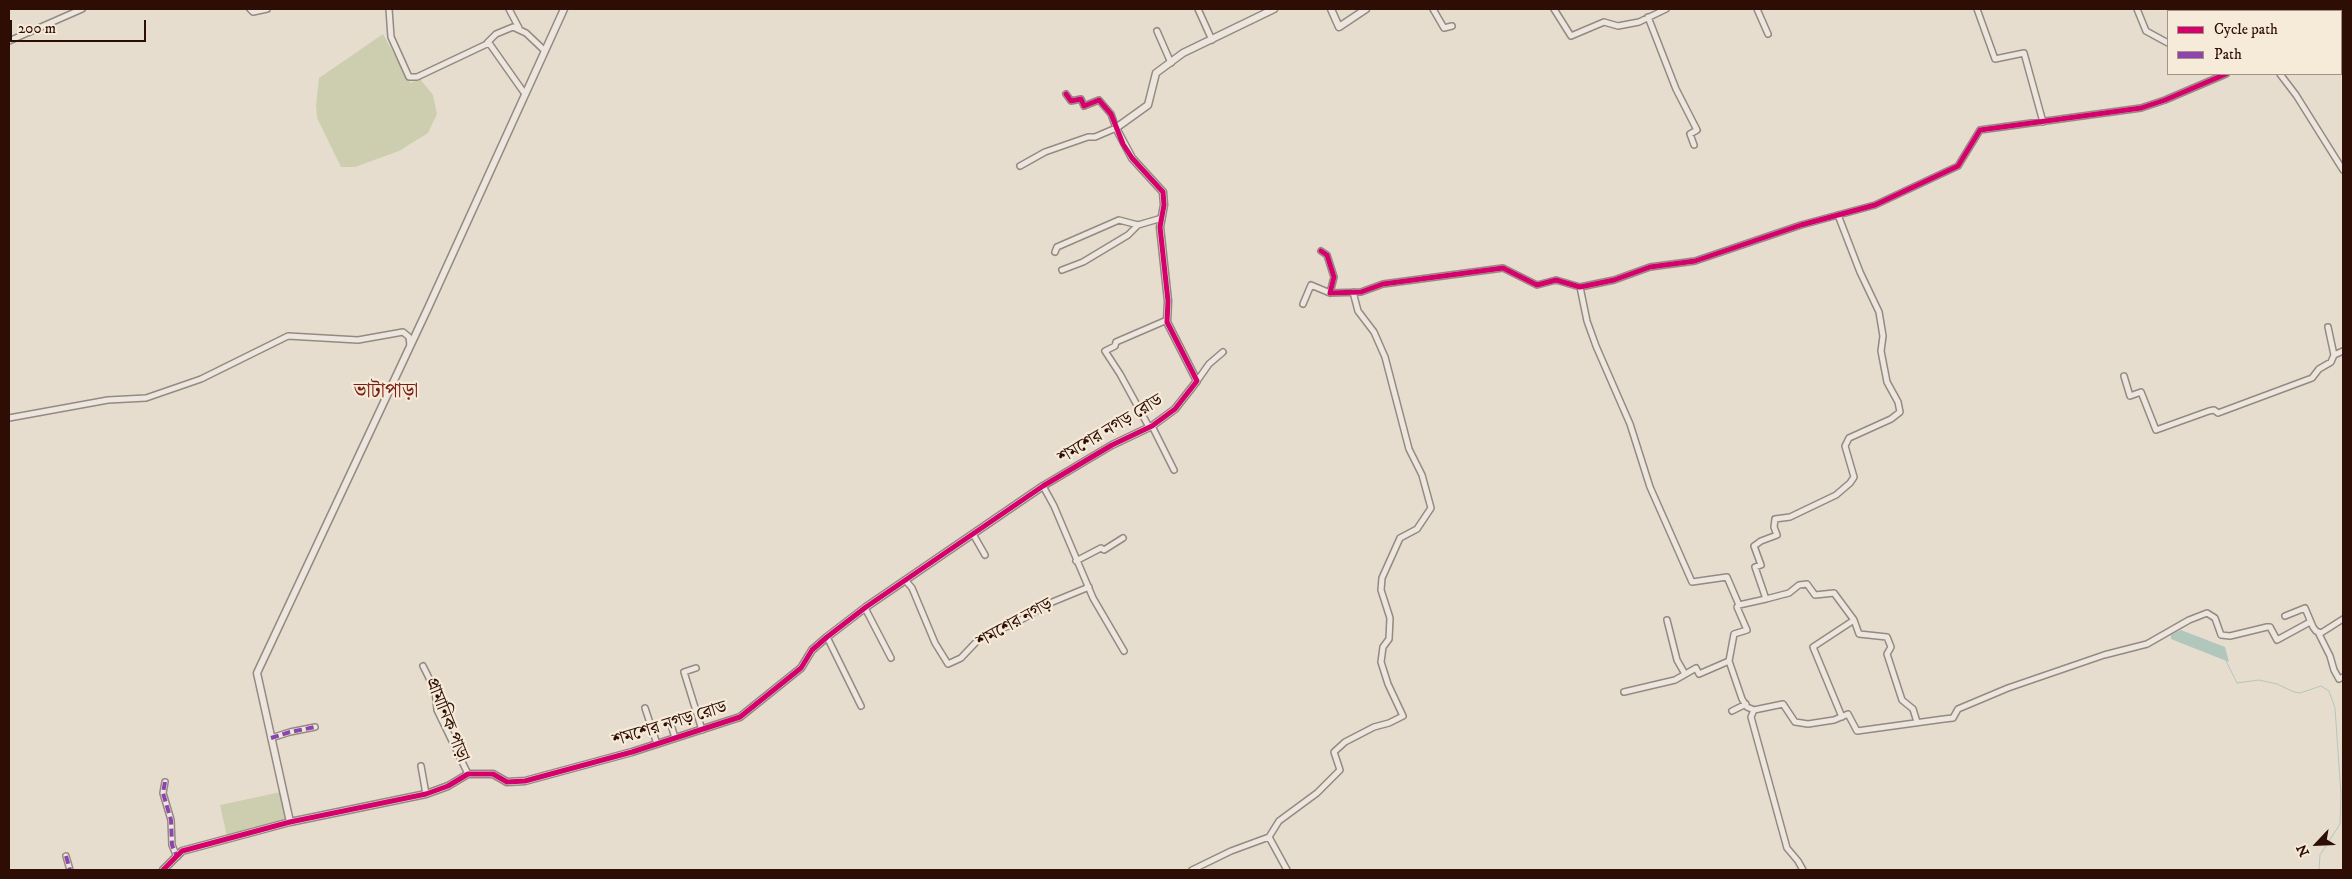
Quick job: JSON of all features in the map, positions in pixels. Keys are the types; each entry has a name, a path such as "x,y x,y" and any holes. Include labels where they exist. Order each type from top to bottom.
{"street":[{"path":"9,41 82,9"},
{"path":"250,9 253,12 267,9"},
{"path":"389,9 391,37 406,73 411,78 487,44 494,36 507,28 520,28"},
{"path":"510,9 520,28 545,51"},
{"path":"290,822 269,737 257,672 410,346 564,9"},
{"path":"1198,9 1212,40"},
{"path":"1020,166 1045,152 1096,137 1116,128 1148,105 1156,73 1184,53 1274,9"},
{"path":"1331,9 1339,27 1366,9"},
{"path":"1433,9 1444,28 1452,26"},
{"path":"1554,9 1571,36 1604,22 1618,26 1639,22 1666,9"},
{"path":"1757,9 1768,34"},
{"path":"1977,9 1995,59 2024,53 2043,122"},
{"path":"2136,9 2146,31 2167,42"},
{"path":"1648,17 1676,89 1697,130 1690,134 1694,146"},
{"path":"1157,31 1170,63"},
{"path":"487,44 490,43 525,94"},
{"path":"1303,304 1311,285 1330,293 1353,292 1383,284 1503,268 1538,285 1556,280 1580,287 1614,280 1650,266 1695,261 1801,225 1875,205 1958,166 1980,130 2141,108 2222,75"},
{"path":"2281,75 2296,95 2343,170"},
{"path":"1066,94 1071,101 1081,99 1084,106 1100,100 1111,114 1116,128 1132,158 1164,192 1160,227 1168,301 1167,320 1169,329 1197,382 1209,364 1223,352"},
{"path":"1766,599 1755,567 1761,565 1754,546 1760,541 1777,535 1774,527 1775,519 1790,517 1828,498 1850,483 1854,476 1845,446 1849,438 1891,419 1900,412 1898,402 1887,382 1879,312 1860,272 1838,215"},
{"path":"1062,270 1083,262 1128,234 1138,225 1162,218"},
{"path":"1055,252 1058,247 1119,220 1138,225"},
{"path":"1321,251 1327,255 1334,277 1330,293"},
{"path":"1580,287 1587,321 1596,346 1630,424 1650,486 1692,582 1727,578 1739,605 1737,607 1748,630 1734,634 1729,660 1742,699 1754,710 1782,704 1795,722 1808,724 1848,714 1857,731 1953,718 1958,709 2008,688 2104,655 2147,644 2189,620 2207,614 2215,618 2222,636 2270,627 2277,640 2310,622"},
{"path":"1192,870 1231,851 1269,837 1279,822 1317,793 1340,770 1334,752 1345,742 1374,727 1389,723 1403,716 1388,684 1381,662 1383,648 1389,639 1390,618 1381,590 1382,578 1400,538 1417,529 1431,508 1422,475 1409,449 1404,433 1385,357 1374,332 1358,311 1353,292"},
{"path":"1167,320 1116,342 1115,346 1105,351 1174,470"},
{"path":"2124,376 2130,396 2141,392 2156,430 2209,411 2214,410 2218,413 2312,378 2318,369 2331,362 2334,355 2328,327"},
{"path":"9,418 108,400 146,398 200,379 288,336 358,340 403,332 408,337 410,346"},
{"path":"2334,355 2343,351"},
{"name":"শমশের নগড় রোড","path":"468,774 493,774 508,782 525,781 740,718 801,668 812,650 826,637 865,608 1043,486 1112,445 1150,426 1175,409 1197,382"},
{"path":"1043,486 1054,506 1095,603 1124,651"},
{"path":"973,534 985,555"},
{"path":"1076,561 1101,548 1104,550 1123,538"},
{"name":"শমশের নগড়","path":"906,581 912,588 935,643 948,664 961,658 978,640 996,630 1012,625 1050,603 1089,587"},
{"path":"1739,605 1789,594 1799,586 1807,584 1815,594 1834,593 1854,620 1859,634 1887,637 1891,647 1886,654 1902,700 1913,710 1918,722"},
{"path":"865,608 891,658"},
{"path":"2285,616 2305,608 2310,622 2318,632 2330,656 2339,680 2343,677"},
{"path":"2318,632 2343,619"},
{"path":"1667,620 1677,660 1685,674"},
{"path":"1842,716 1813,648 1854,620"},
{"path":"826,637 861,706"},
{"path":"1624,692 1675,680 1696,668 1699,674 1729,660"},
{"name":"প্রামানিক পাড়া","path":"423,666 435,690 438,710 468,774"},
{"path":"696,668 684,672 702,730"},
{"path":"1732,711 1746,704"},
{"path":"645,708 656,744"},
{"path":"1754,710 1751,717 1781,831 1787,848 1803,870"},
{"path":"670,721 675,738"},
{"path":"269,737 315,727"},
{"path":"421,766 426,794"},
{"path":"163,870 182,851 290,822 426,794 448,786 468,774"},
{"path":"165,782 163,793 171,820 172,845 177,857"},
{"path":"1269,837 1287,870"},
{"path":"66,856 70,870"}],"green space":[{"path":"383,34 410,83 420,79 433,95 437,114 428,133 399,151 355,167 341,167 317,118 316,105 319,78"},
{"path":"281,792 287,820 227,837 220,805"}],"shaded area":[{"path":"2181,630 2225,647 2229,662 2171,639 2171,635"}],"waterway":[{"path":"2226,661 2237,683 2259,680 2277,684 2300,693 2321,686 2329,691 2335,708 2341,795 2340,824 2320,855 2319,870"}],"marked path":[{"path":"271,738 315,727"},
{"path":"165,782 163,793 171,820 172,845 177,857"},
{"path":"66,856 70,870"}],"cycle path":[{"path":"1321,251 1327,255 1334,277 1330,293 1361,292 1383,284 1503,268 1537,285 1556,280 1580,287 1614,280 1650,267 1695,261 1801,225 1875,205 1958,166 1980,130 2141,108 2224,75"},
{"path":"163,870 182,851 290,822 426,794 448,786 468,774 493,774 507,782 525,781 632,752 740,717 801,668 812,650 866,607 1043,486 1112,445 1152,426 1175,409 1197,381 1167,322 1168,301 1160,227 1164,205 1163,192 1132,158 1123,144 1111,114 1099,100 1084,106 1081,99 1071,101 1066,94"}],"district":[{"name":"ভাটাপাড়া","path":"386,393"}]}
